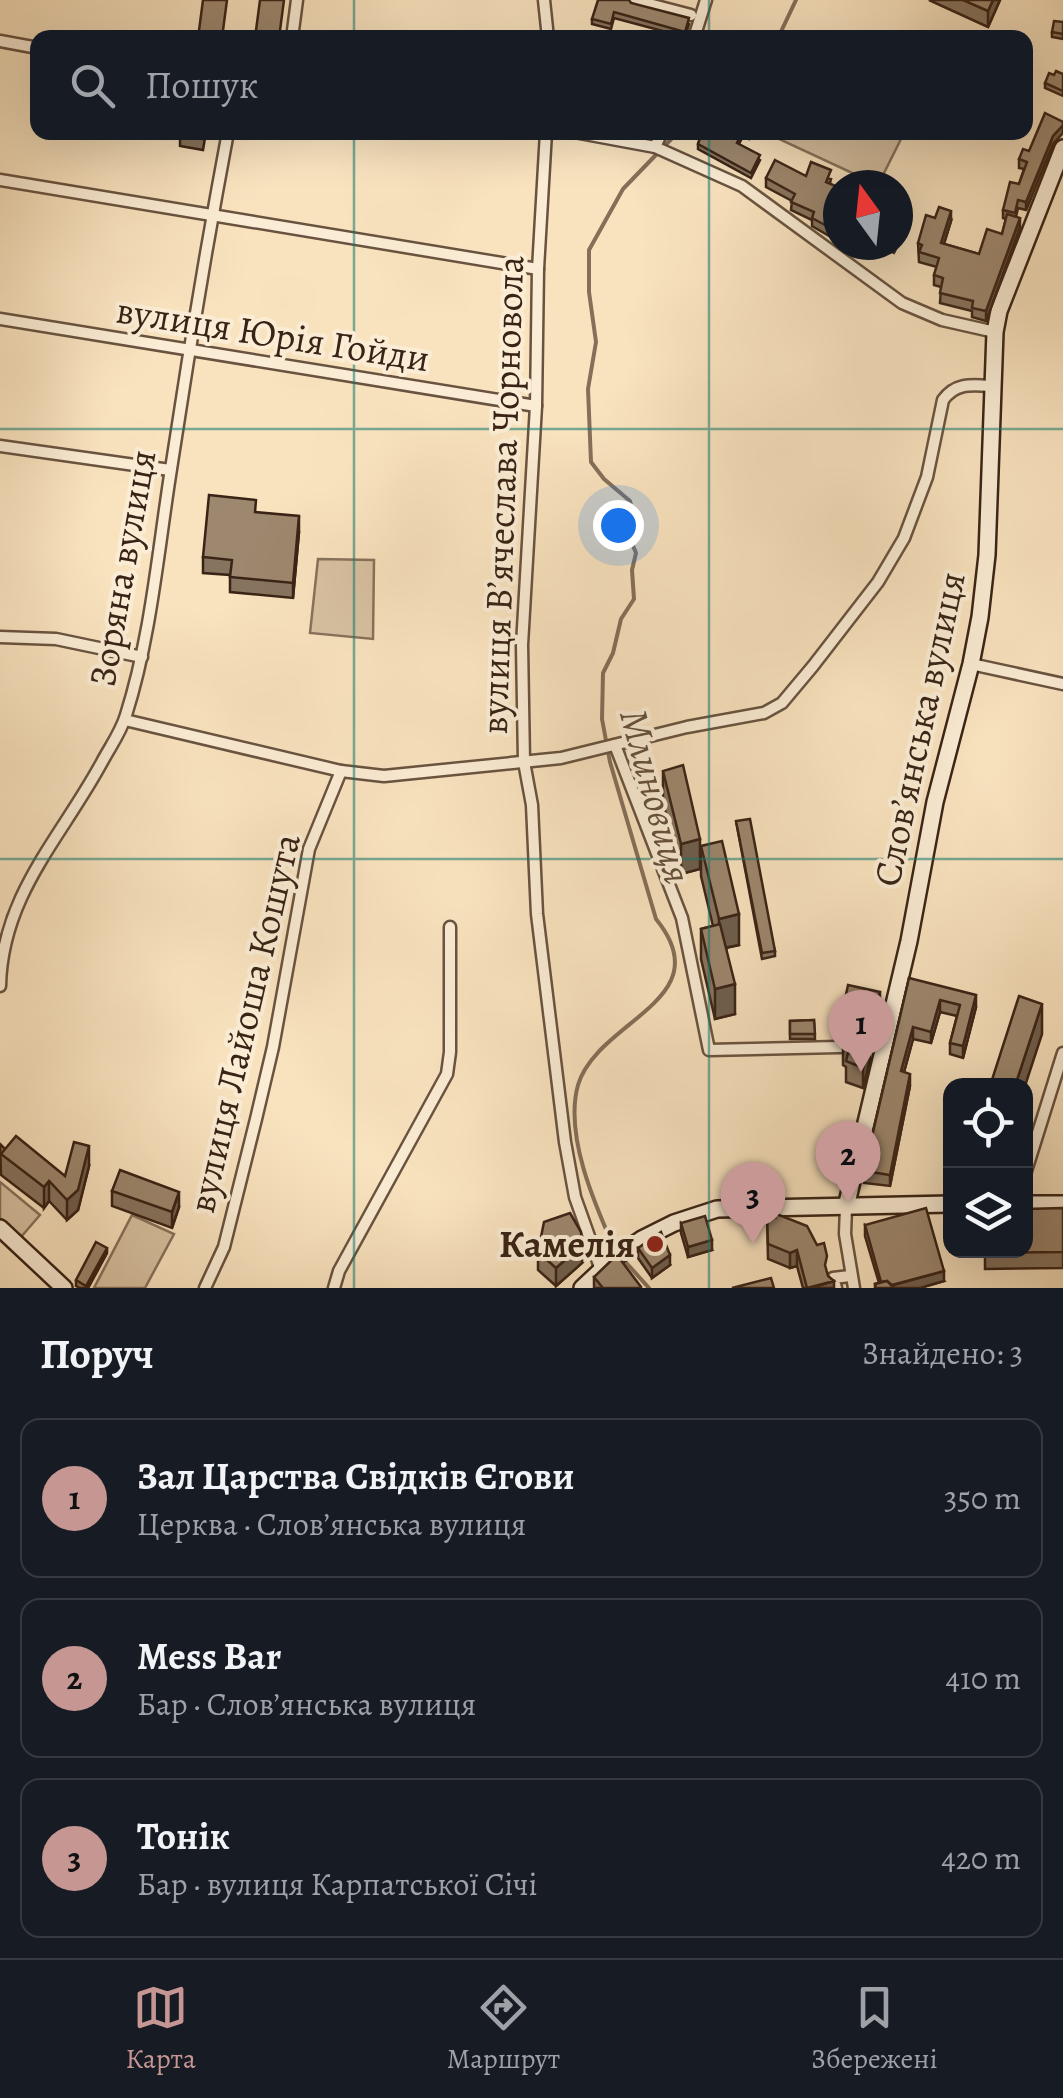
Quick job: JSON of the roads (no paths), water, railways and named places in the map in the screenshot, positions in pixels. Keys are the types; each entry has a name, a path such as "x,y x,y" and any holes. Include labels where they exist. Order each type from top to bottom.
{"street":[{"path":"293,30 298,0"},
{"path":"544,0 547,30"},
{"path":"632,0 691,15"},
{"path":"697,30 706,0"},
{"path":"0,41 30,47"},
{"name":"Зоряна вулиця","path":"0,986 1,956 16,905 46,850 83,799 125,720 142,657 188,352 226,140"},
{"name":"вулиця Вʼячеслава Чорновола","path":"546,140 522,645 524,762 532,804 540,950 565,1142 575,1196 607,1265"},
{"path":"617,140 655,147 742,186 902,303 942,320 994,332"},
{"path":"655,147 658,140"},
{"name":"Словʼянська вулиця","path":"846,1207 909,941 939,783 971,664 987,555 994,332 1008,283 1063,148"},
{"path":"0,180 538,269"},
{"name":"вулиця Юрія Гойди","path":"0,319 536,406"},
{"path":"125,720 341,770 384,776 561,758 764,713 782,703 878,582 904,538 927,477 944,400 954,388 963,385 992,386"},
{"path":"0,446 170,470"},
{"path":"0,637 56,638 142,657"},
{"path":"971,664 1063,684"},
{"path":"615,745 682,918 708,1050 882,1046"},
{"name":"вулиця Лайоша Кошута","path":"205,1288 224,1247 260,1102 309,850 341,770"},
{"path":"334,1288 339,1271 447,1074 450,927"},
{"path":"1027,1168 1063,1053"},
{"path":"583,1288 627,1249 674,1223 717,1209 943,1204"},
{"path":"1033,1204 1063,1204"},
{"path":"836,1288 833,1278 851,1280 844,1234 846,1207"},
{"path":"0,1228 64,1288"}],"waterway":[{"name":"Млиновиця","path":"782,30 796,0"},
{"name":"Млиновиця","path":"615,1250 578,1147 578,1085 607,1043 665,990 674,970 672,947 656,919 610,762 602,719 603,673 613,653 621,619 634,599 632,570 636,553 631,541 636,524 630,501 591,462 588,389 596,342 589,292 589,250 623,189 670,140"},
{"name":"Млиновиця","path":"621,1257 649,1288"}],"place":[{"name":"Зал Царства Свідків Єгови","path":"861,1072"},
{"name":"Mess Bar","path":"848,1203"},
{"name":"Камелія","path":"655,1244"},
{"name":"Тонік","path":"753,1244"}]}
